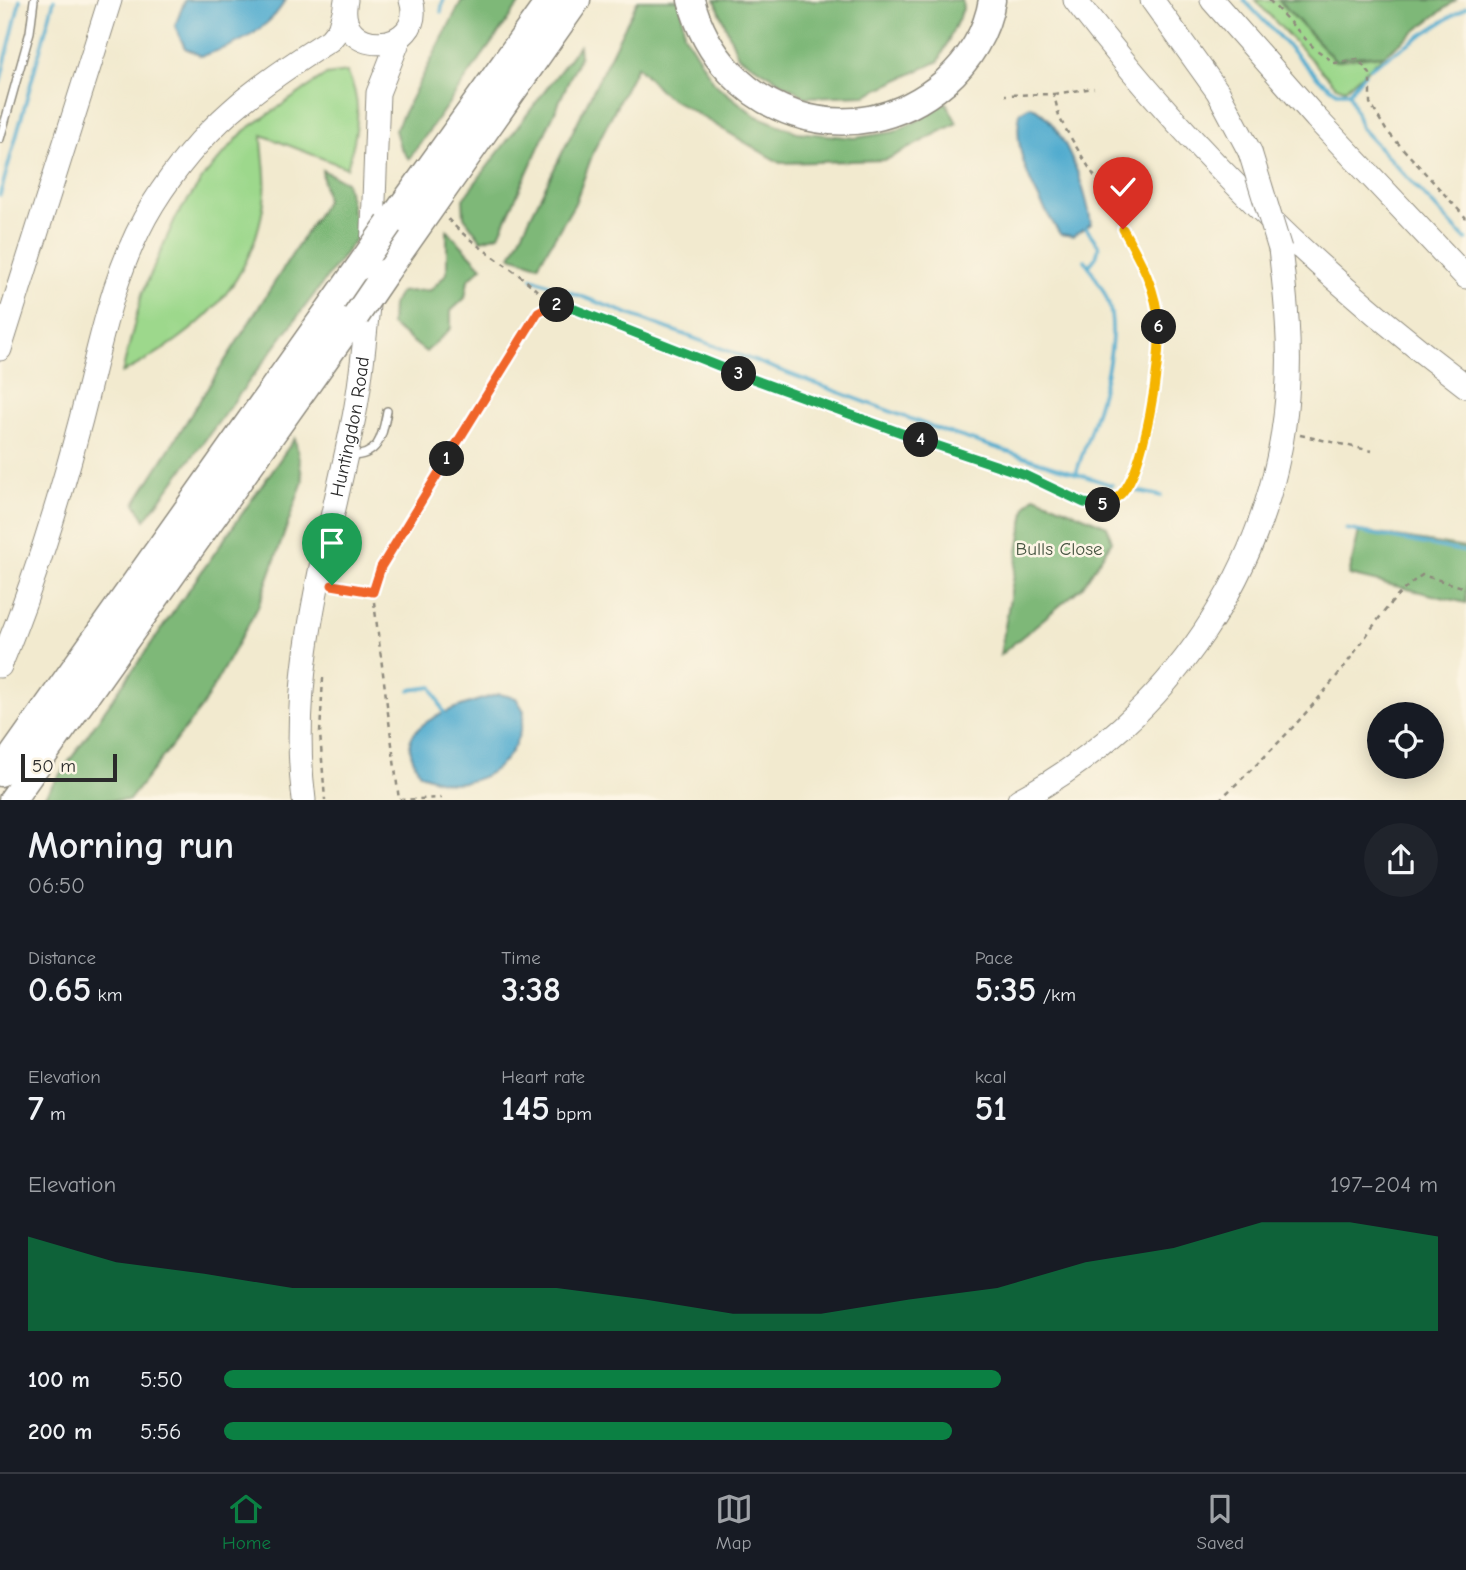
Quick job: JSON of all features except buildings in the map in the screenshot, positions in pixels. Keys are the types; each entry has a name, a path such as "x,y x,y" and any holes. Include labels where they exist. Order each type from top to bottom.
{"highway":[{"path":"0,773 550,0"},
{"path":"12,800 577,0"},
{"path":"691,0 702,31 718,59 729,73 752,93 795,115 841,122 870,119 900,111 939,88 970,55 986,24 992,0"}],"main road":[{"path":"0,349 110,0"},
{"name":"Huntingdon Road","path":"304,800 300,732 304,665 316,582 346,456 365,337 379,93 400,37 413,16 411,0"},
{"path":"1075,0 1171,115 1300,246 1370,309 1466,386"},
{"path":"1019,800 1074,766 1116,734 1181,665 1209,626 1237,578 1258,528 1283,432 1289,353 1280,249 1250,152 1218,92 1152,0"},
{"path":"1212,0 1316,118 1466,277"},
{"path":"0,666 52,524 112,296 152,205 208,132 255,88 330,40 339,29 345,6"},
{"name":"Huntingdon Road","path":"345,6 351,29 364,41 379,93"},
{"path":"364,41 384,44 400,37"}],"lane":[{"path":"0,139 30,32 34,0"},
{"path":"346,456 374,451 382,436 387,411"},
{"path":"316,582 373,592"}],"path":[{"path":"1269,0 1314,48 1335,63 1358,60 1365,66 1370,74 1370,103 1386,130 1466,218"},
{"path":"1004,95 1054,94 1094,88"},
{"path":"442,798 399,800 373,592 381,567 538,312 550,306 572,308 719,367 1025,475 1084,503 1103,505 1121,495 1132,475 1143,441 1160,346 1158,309 1147,272 1059,117 1054,94"},
{"path":"448,219 475,244 538,291 550,306"},
{"path":"1283,432 1372,451"},
{"path":"1219,800 1269,755 1338,675 1401,589 1422,575 1466,588"},
{"path":"323,677 320,733 325,800"}],"green space":[{"path":"462,0 522,0 409,159 400,147 395,130"},
{"path":"638,0 681,0 684,34 715,84 756,116 797,132 855,138 894,132 923,118 946,102 957,123 886,160 780,163 665,95 637,66 594,150 575,203 538,265 511,256"},
{"path":"715,0 962,0 963,9 939,61 866,95 806,97 738,56"},
{"path":"1255,0 1278,0 1335,61 1384,55 1345,89 1336,86"},
{"path":"1279,0 1456,0 1384,55 1346,57 1336,61"},
{"path":"579,46 580,56 499,235 481,240 464,217 463,199"},
{"path":"347,72 356,95 357,119 347,168 262,135 265,194 259,226 236,280 219,303 198,323 150,358 122,373 142,294 175,219 205,175 244,131 326,75"},
{"path":"322,170 346,182 358,236 145,520 135,503 326,201"},
{"path":"447,230 482,267 468,280 465,298 451,311 451,328 426,352 391,325 392,305 400,292 431,290 447,273"},
{"path":"295,438 303,481 258,607 202,707 129,800 42,800"},
{"name":"Bulls Close","path":"1035,496 1107,526 1112,541 1082,587 1000,655 1026,506"},
{"path":"1359,531 1466,548 1466,603 1349,575"}],"water":[{"path":"185,0 286,0 260,29 226,48 201,56 185,48 175,26"},
{"path":"1030,106 1042,113 1053,125 1079,176 1091,224 1073,236 1060,234 1028,176 1019,144 1018,128 1020,112"},
{"path":"499,694 516,698 524,711 517,739 504,762 482,777 469,781 449,783 420,774 410,747 414,733 434,717"}],"waterway":[{"path":"0,83 20,0"},
{"path":"0,195 54,0"},
{"path":"441,12 443,0"},
{"path":"1244,0 1320,80 1337,92 1349,92"},
{"path":"1370,68 1466,7"},
{"path":"1365,73 1349,92 1361,128 1466,240"},
{"path":"1086,228 1099,246 1096,257 1089,266"},
{"path":"1076,474 1107,373 1112,332 1107,300 1085,260"},
{"path":"532,278 943,431 1112,485"},
{"path":"1137,491 1161,496"},
{"path":"1346,529 1466,552"},
{"path":"410,690 432,687 444,713"}],"route":[{"path":"332,585 373,592 381,567 538,312 553,304 572,308 719,367 1025,475 1084,503 1103,505 1121,495 1132,475 1143,441 1160,346 1158,309 1147,272 1123,229"}]}
